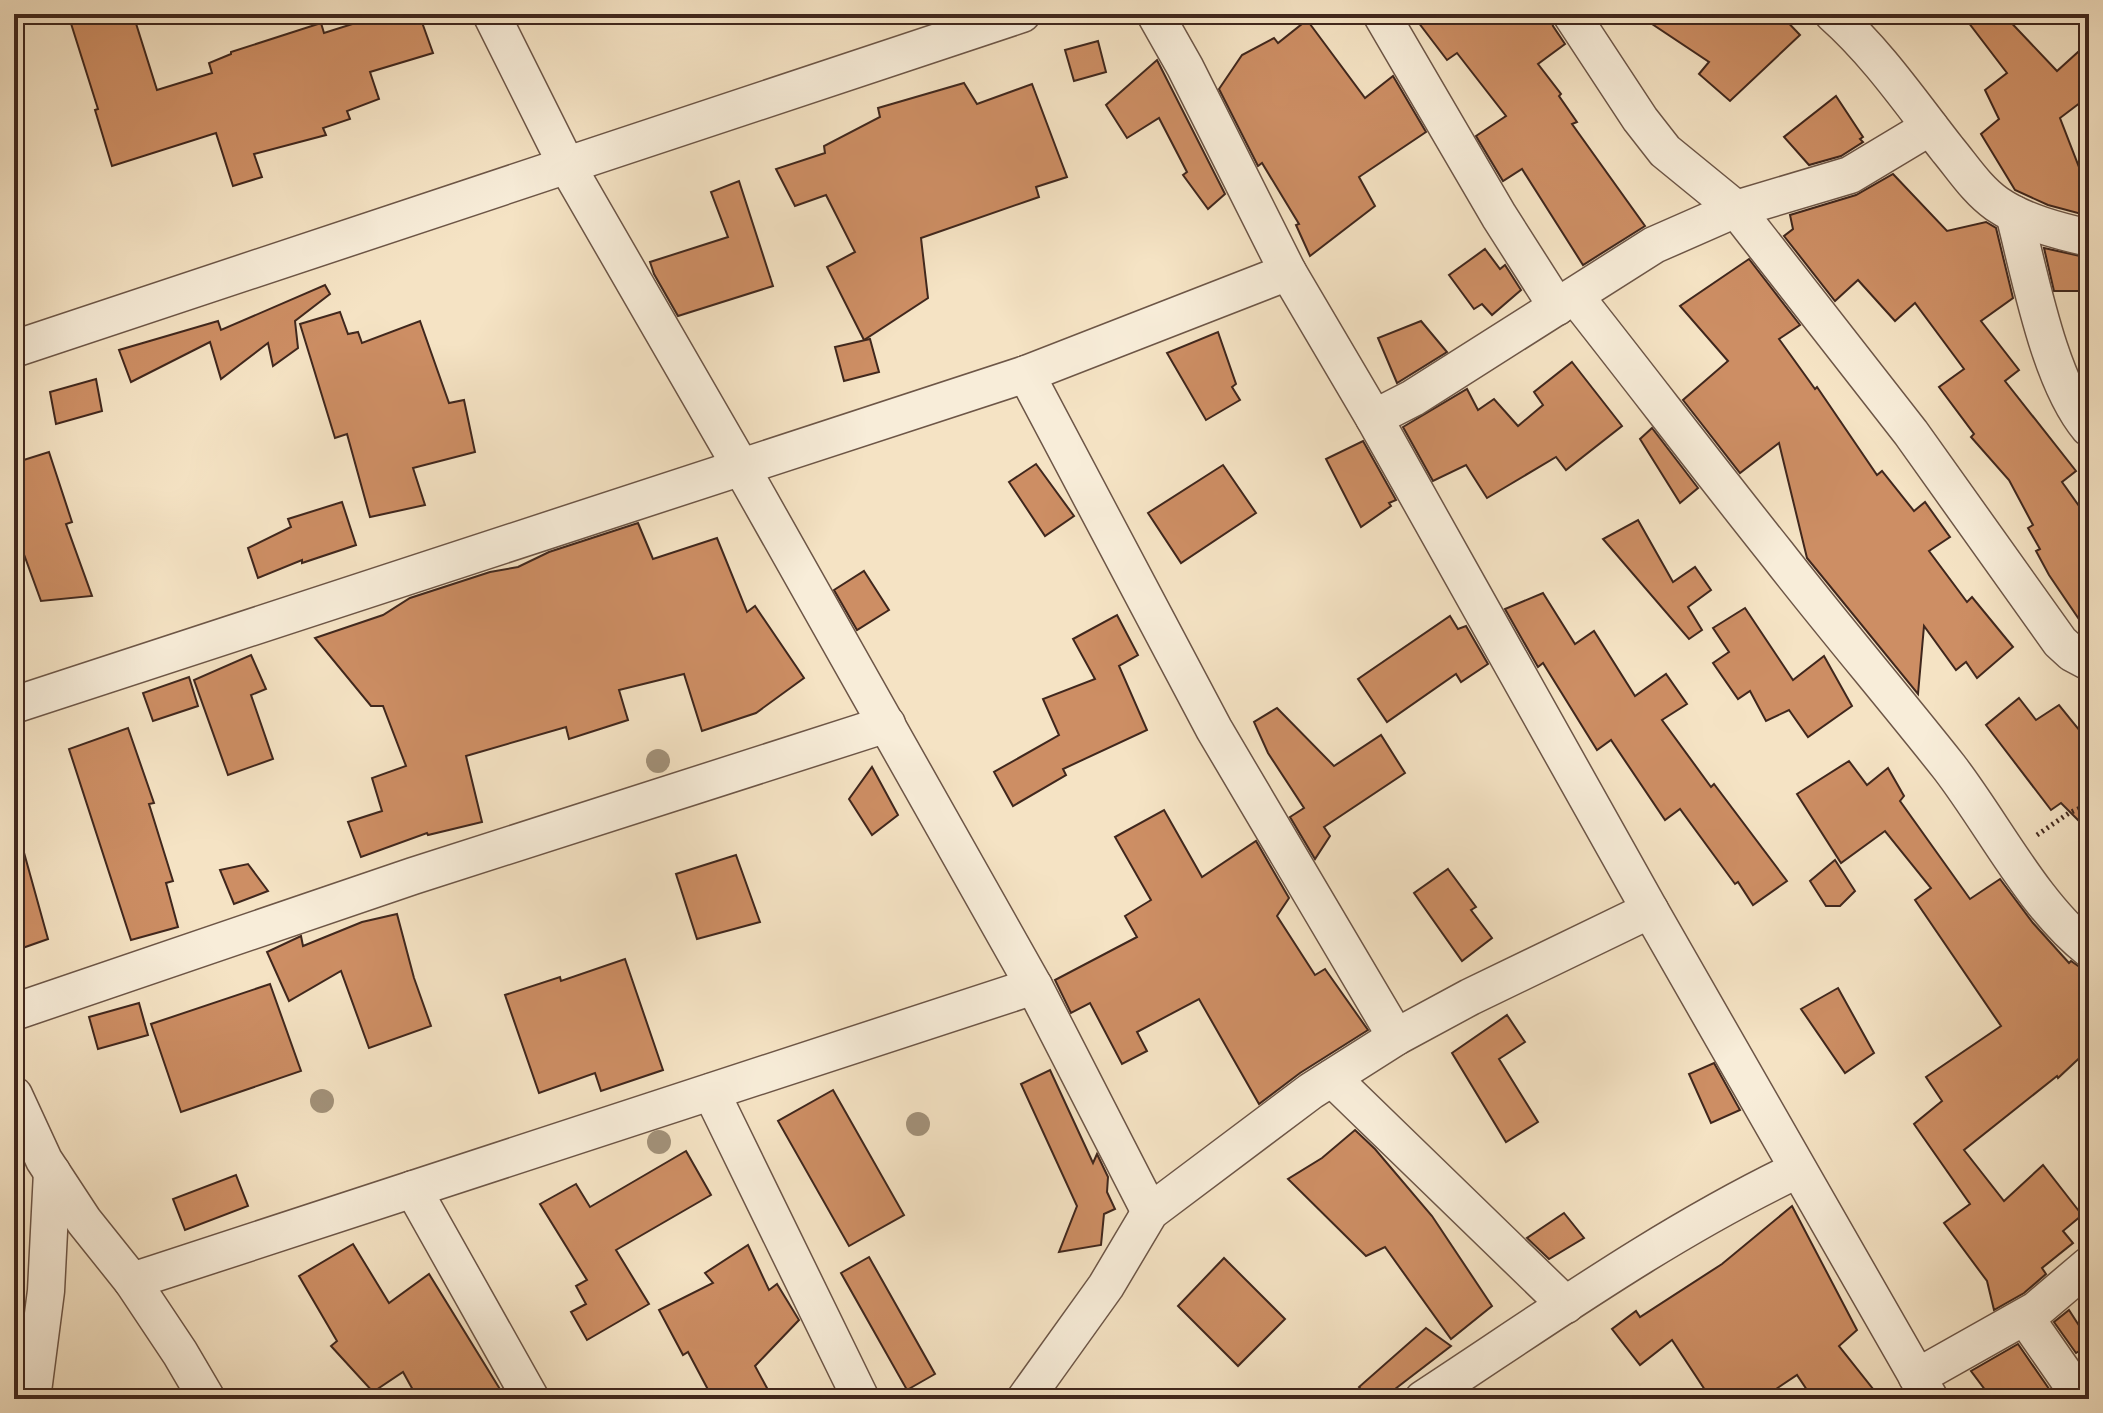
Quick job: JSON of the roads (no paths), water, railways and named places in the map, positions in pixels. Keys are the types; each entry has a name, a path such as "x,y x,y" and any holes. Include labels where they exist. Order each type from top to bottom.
{"street":[{"path":"491,14 566,164 1034,986 1150,1212"},
{"path":"14,349 1022,14"},
{"path":"1155,14 1288,272 1374,418 1797,1170 1924,1388 2025,1317 2081,1275 2089,1265"},
{"path":"1381,14 1499,216 1566,302 1853,645 1971,796 2059,921 2089,949"},
{"path":"1571,14 1640,119 1665,151 1736,209 1911,433 2060,642 2089,662"},
{"path":"1853,20 1930,127 1980,189 2014,214 2089,238"},
{"path":"1374,418 1413,398 1654,245 1736,209 1850,175 1930,127"},
{"path":"2014,214 2042,320 2069,401 2089,428"},
{"path":"14,705 1026,374 1288,272"},
{"path":"1026,374 1214,729 1396,1037"},
{"path":"14,1012 413,876 887,724"},
{"path":"1025,1399 1106,1286 1150,1212 1332,1078 1396,1037 1470,997 1650,910"},
{"path":"132,1281 1034,986"},
{"path":"1332,1078 1566,1305"},
{"path":"711,1092 861,1399"},
{"path":"14,1095 52,1172 84,1221 132,1281 207,1399"},
{"path":"1423,1399 1632,1262 1797,1170"},
{"path":"32,1399 46,1291 52,1172"},
{"path":"413,1189 531,1399"},
{"path":"2025,1317 2082,1399"}]}
